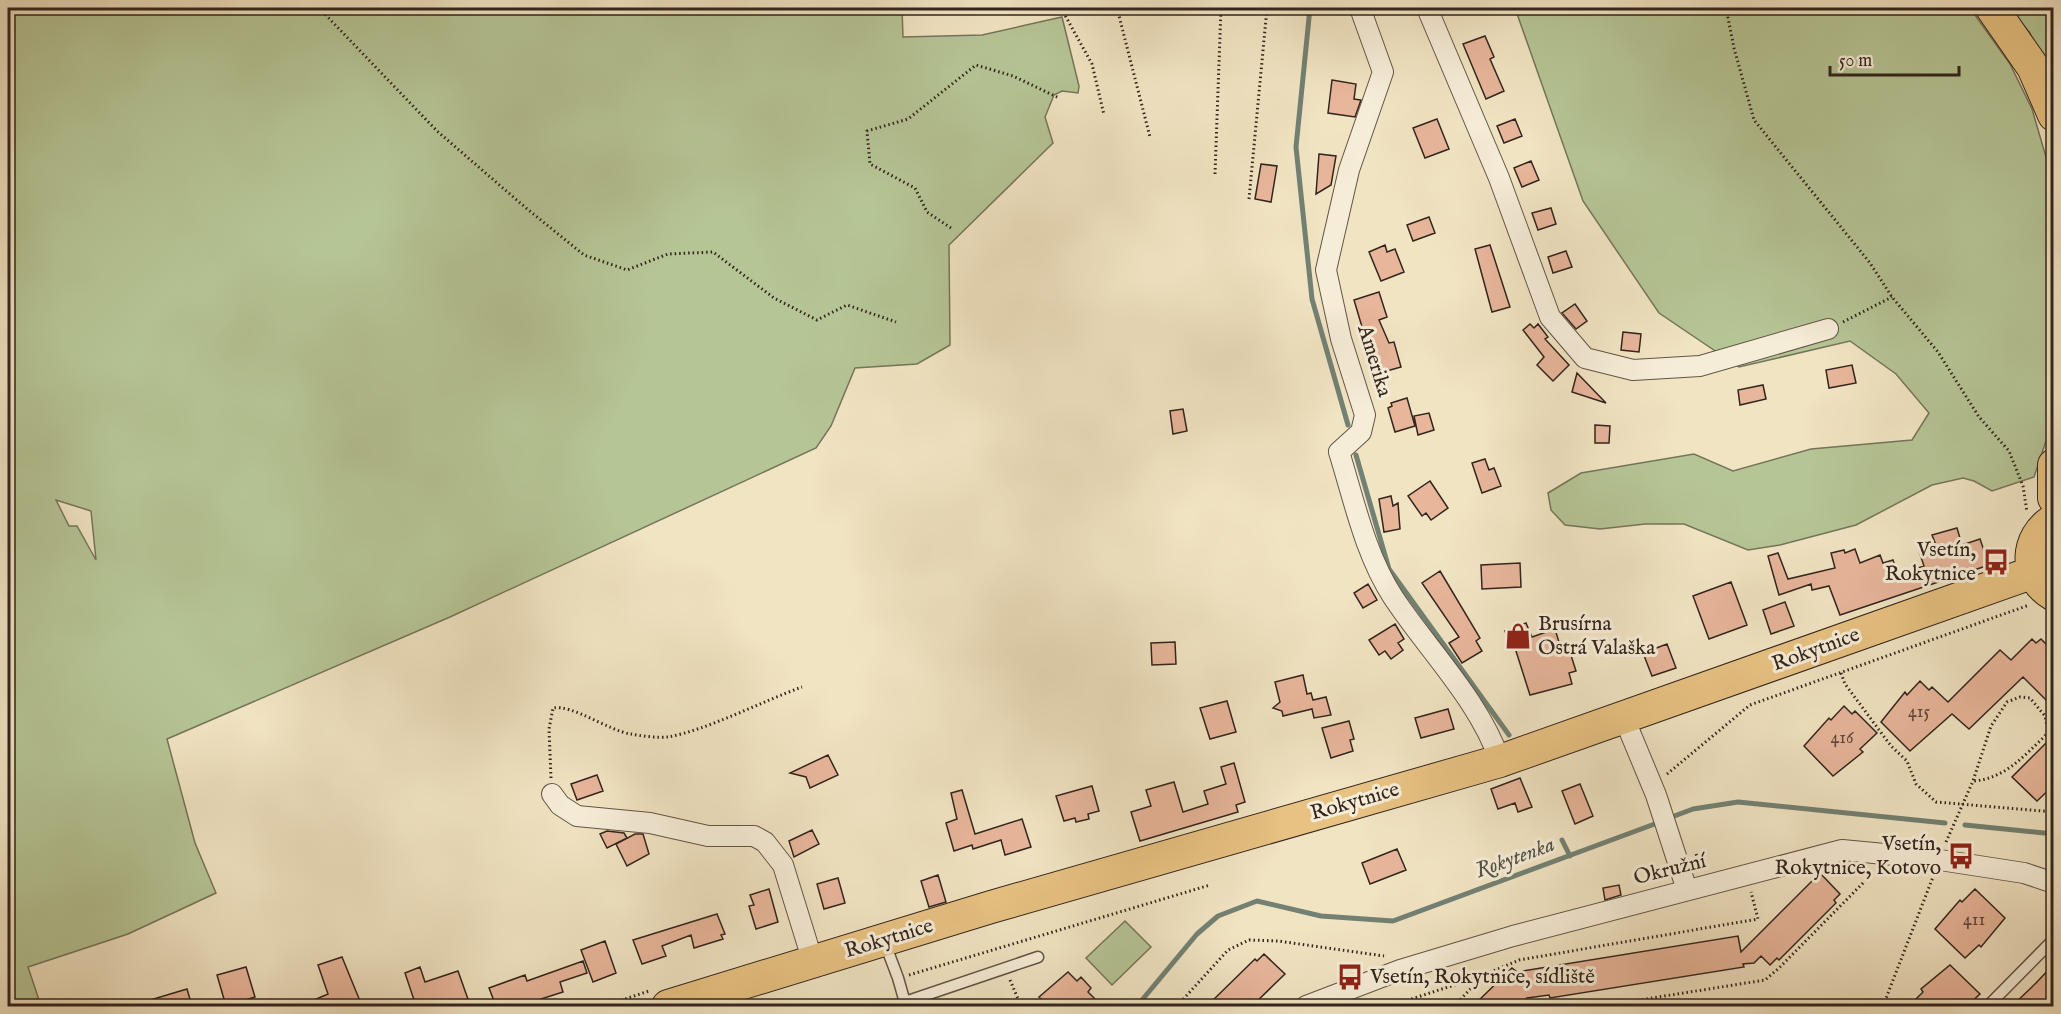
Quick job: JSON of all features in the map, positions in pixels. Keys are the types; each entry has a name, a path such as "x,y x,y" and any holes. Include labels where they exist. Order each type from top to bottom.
{"main road":[{"path":"1992,8 2028,58 2054,115"},
{"path":"2054,465 2054,498"},
{"path":"2040,517 2031,560 2040,590"},
{"name":"Rokytnice","path":"668,1006 991,907 1500,761 1624,718 2040,590"}],"street":[{"name":"Amerika","path":"1360,8 1383,72 1349,170 1326,270 1341,339 1365,415 1361,432 1339,452 1379,571 1393,596 1488,732 1500,761"},
{"path":"1427,8 1499,178 1550,317 1585,358 1633,370 1700,366 1828,329"},
{"path":"1624,718 1656,795 1687,890"},
{"path":"552,794 560,805 577,816 650,823 708,836 754,836 765,842 783,865 813,962"},
{"name":"Okružní","path":"1306,1006 1400,970 1513,936 1842,850 1957,862 2024,873 2054,883"}],"lane":[{"path":"1988,1006 2054,939"},
{"path":"883,941 898,978 905,1004 1038,957"}],"path":[{"path":"319,8 437,131 584,255 627,270 668,254 713,252 774,298 817,320 847,306 896,322"},
{"path":"1061,8 1092,64 1104,115"},
{"path":"1117,8 1150,137"},
{"path":"1215,174 1221,8"},
{"path":"1249,200 1267,8"},
{"path":"1726,8 1734,48 1754,120 1870,263 1892,297 1938,352 1979,417 2009,451 2023,486 2040,517"},
{"path":"951,228 927,212 915,188 870,164 867,131 908,119 976,65 1013,76 1059,98"},
{"path":"1828,329 1863,314 1892,297"},
{"path":"1667,774 1750,705 1841,673 2040,590"},
{"path":"1841,673 1845,684 1891,746 1907,761 1916,784 1936,802 2054,812"},
{"path":"552,794 549,729 554,708 561,706 597,724 629,734 666,737 698,728 802,687"},
{"path":"1947,839 1973,781 1991,726 2007,702 2020,697 2030,698 2045,716 2048,730 2045,736 2000,775 1991,780 1973,781"},
{"path":"1602,1006 1764,980 1779,968 1868,878 1862,864"},
{"path":"1883,1006 1936,872"},
{"path":"1390,1006 1484,975 1519,960 1758,919 1746,876"},
{"path":"898,978 1210,885"},
{"path":"1178,1006 1228,950 1250,940 1278,941 1392,957 1400,970"},
{"path":"1005,969 1021,1006"},
{"path":"1454,1006 1484,975"}],"green space":[{"path":"8,8 902,8 903,37 982,35 1062,17 1079,86 1078,93 1062,91 1054,95 1045,117 1053,143 949,245 950,345 917,364 855,368 831,426 816,448 450,617 167,739 195,843 216,893 128,934 28,967 41,1006 8,1006","holes":["56,500 91,511 96,560 77,526 69,526"]},
{"path":"1515,8 1970,8 2010,64 2032,109 2053,181 2053,420 2034,477 1992,491 1963,478 1932,485 1856,525 1780,545 1748,550 1684,524 1645,524 1600,529 1565,525 1551,510 1548,493 1581,473 1694,454 1733,471 1811,449 1912,440 1929,413 1896,374 1850,341 1739,367 1659,313 1583,201"},
{"path":"2009,8 2053,8 2053,85 2030,33"},
{"path":"1125,921 1151,947 1112,985 1086,958"}],"building":[{"path":"1485,36 1494,57 1490,59 1504,91 1486,99 1463,44"},
{"path":"1332,80 1356,84 1354,99 1361,100 1355,117 1328,113"},
{"path":"1437,119 1449,149 1425,158 1413,128"},
{"path":"1515,119 1522,136 1504,143 1497,126"},
{"path":"1319,154 1336,156 1331,185 1316,194"},
{"path":"1531,161 1539,180 1522,187 1514,168"},
{"path":"1261,164 1277,166 1271,202 1255,199"},
{"path":"1551,208 1556,224 1538,230 1532,213"},
{"path":"1429,217 1435,233 1413,241 1407,225"},
{"path":"1385,245 1387,252 1395,249 1404,272 1381,281 1369,252"},
{"path":"1490,245 1510,307 1492,312 1475,249"},
{"path":"1566,251 1572,267 1553,273 1548,257"},
{"path":"1379,292 1387,317 1379,320 1389,343 1394,342 1401,367 1376,374 1354,300"},
{"path":"1575,304 1587,321 1576,329 1562,313"},
{"path":"1530,324 1534,328 1538,324 1548,337 1545,339 1569,365 1553,381 1537,365 1544,357 1523,330"},
{"path":"1623,332 1641,334 1639,352 1621,350"},
{"path":"1852,365 1856,383 1829,388 1826,370"},
{"path":"1577,373 1606,403 1572,392"},
{"path":"1763,385 1766,399 1740,405 1738,390"},
{"path":"1407,398 1415,426 1395,432 1388,408 1392,406 1391,403"},
{"path":"1183,409 1187,431 1173,434 1170,411"},
{"path":"1429,413 1434,430 1418,435 1414,416"},
{"path":"1595,425 1610,426 1609,443 1595,443"},
{"path":"1485,459 1489,470 1494,468 1501,486 1482,493 1472,463"},
{"path":"1430,481 1448,508 1431,520 1426,513 1422,516 1408,496"},
{"path":"1391,496 1393,506 1398,503 1400,529 1384,532 1379,499"},
{"path":"1957,528 1962,545 1980,539 1989,565 1840,615 1829,586 1812,590 1811,584 1779,595 1768,556 1778,553 1788,579 1835,568 1831,553 1844,550 1845,553 1855,549 1860,563 1880,555 1883,563 1893,560 1898,575 1924,566 1919,551 1936,545 1932,535"},
{"path":"1520,563 1521,587 1482,589 1481,565"},
{"path":"1440,571 1480,638 1476,641 1482,651 1462,663 1449,643 1459,637 1422,583"},
{"path":"1731,582 1747,625 1709,639 1693,596"},
{"path":"1368,584 1377,600 1363,608 1354,593"},
{"path":"1785,602 1794,626 1771,634 1763,610"},
{"path":"1526,623 1532,637 1555,629 1562,652 1569,649 1576,671 1569,673 1572,684 1530,695 1515,648 1512,649 1505,631"},
{"path":"1395,624 1404,639 1398,643 1403,650 1391,659 1385,651 1379,655 1369,640"},
{"path":"2032,639 2036,643 2041,639 2054,652 2054,708 2023,677 1969,729 1952,714 1910,751 1881,722 1905,692 1907,695 1920,681 1929,690 1932,687 1948,702 2000,650 2011,660"},
{"path":"1175,642 1176,664 1152,665 1151,643"},
{"path":"1667,644 1676,668 1652,676 1643,653"},
{"path":"1303,675 1307,694 1311,693 1313,700 1326,697 1331,715 1314,718 1312,709 1283,716 1282,711 1273,708 1280,702 1275,682"},
{"path":"1227,701 1236,732 1210,739 1200,708"},
{"path":"1844,706 1852,714 1855,711 1877,733 1860,749 1863,752 1833,776 1804,746 1829,718 1831,720"},
{"path":"1448,709 1454,729 1421,738 1415,718"},
{"path":"1349,721 1354,739 1350,740 1353,751 1331,758 1322,728"},
{"path":"2054,735 2054,785 2037,801 2012,777"},
{"path":"828,755 838,775 810,788 806,777 790,773"},
{"path":"1234,763 1245,802 1236,805 1238,812 1140,841 1131,812 1151,806 1146,790 1174,782 1183,812 1208,804 1204,791 1226,784 1221,767"},
{"path":"597,775 603,791 577,800 571,784"},
{"path":"1520,778 1532,807 1518,812 1515,803 1498,809 1491,789"},
{"path":"1580,784 1593,816 1575,824 1562,791"},
{"path":"1092,786 1099,811 1088,814 1089,819 1076,822 1075,818 1064,821 1056,796"},
{"path":"962,790 975,834 1022,819 1031,847 1005,855 1001,840 973,849 972,845 954,851 946,823 957,819 951,793"},
{"path":"812,830 819,844 794,857 789,841"},
{"path":"607,831 624,833 627,838 607,848 600,834"},
{"path":"635,834 643,834 649,854 627,866 616,844"},
{"path":"1397,849 1406,870 1370,884 1362,863"},
{"path":"1820,873 1840,894 1834,900 1836,903 1779,960 1777,958 1770,965 1761,956 1754,963 1743,964 1744,967 1550,998 1549,995 1527,998 1518,1006 1473,1006 1512,968 1517,972 1738,936 1741,952"},
{"path":"938,875 946,902 929,907 921,881"},
{"path":"838,878 845,903 824,909 817,884"},
{"path":"1619,885 1621,895 1605,900 1603,888"},
{"path":"769,889 778,922 756,929 749,906 754,905 750,895"},
{"path":"1975,889 2005,918 1981,947 1979,945 1965,958 1935,929 1960,900 1962,902"},
{"path":"717,914 725,934 721,935 723,939 694,948 691,935 662,946 666,956 642,964 633,940"},
{"path":"605,941 616,973 593,982 581,950"},
{"path":"1264,954 1285,974 1252,1006 1207,1006 1255,959 1257,961"},
{"path":"342,957 362,1006 300,1006 328,994 318,965"},
{"path":"583,961 587,973 560,982 563,992 519,1006 496,1006 489,988 525,975 527,981"},
{"path":"2054,964 2054,1006 2012,1006 2036,983"},
{"path":"1950,965 1980,994 1967,1006 1909,1006 1923,992 1921,989"},
{"path":"246,967 255,997 226,1006 217,975"},
{"path":"420,967 425,982 458,971 469,1002 455,1006 416,1006 405,973"},
{"path":"1068,972 1077,981 1081,977 1091,988 1088,992 1102,1006 1033,1006 1041,999 1039,997"},
{"path":"187,989 192,1006 140,1006 140,1003"}],"waterway":[{"path":"1310,8 1296,147 1312,299 1348,425"},
{"path":"1356,455 1389,569 1509,735"},
{"name":"Rokytenka","path":"1669,818 1693,809 1738,802 1945,823"},
{"name":"Rokytenka","path":"1137,1006 1197,934 1218,916 1257,901 1321,916 1393,921 1660,822"},
{"name":"Rokytenka","path":"1965,825 2054,834"},
{"path":"1562,840 1570,856"}],"place":[{"name":"Vsetín, Rokytnice","path":"1996,562"},
{"name":"Brusírna Ostrá Valaška","path":"1518,636"},
{"name":"Vsetín, Rokytnice, Kotovo","path":"1961,856"},
{"name":"Vsetín, Rokytnice, sídliště","path":"1350,977"}]}
